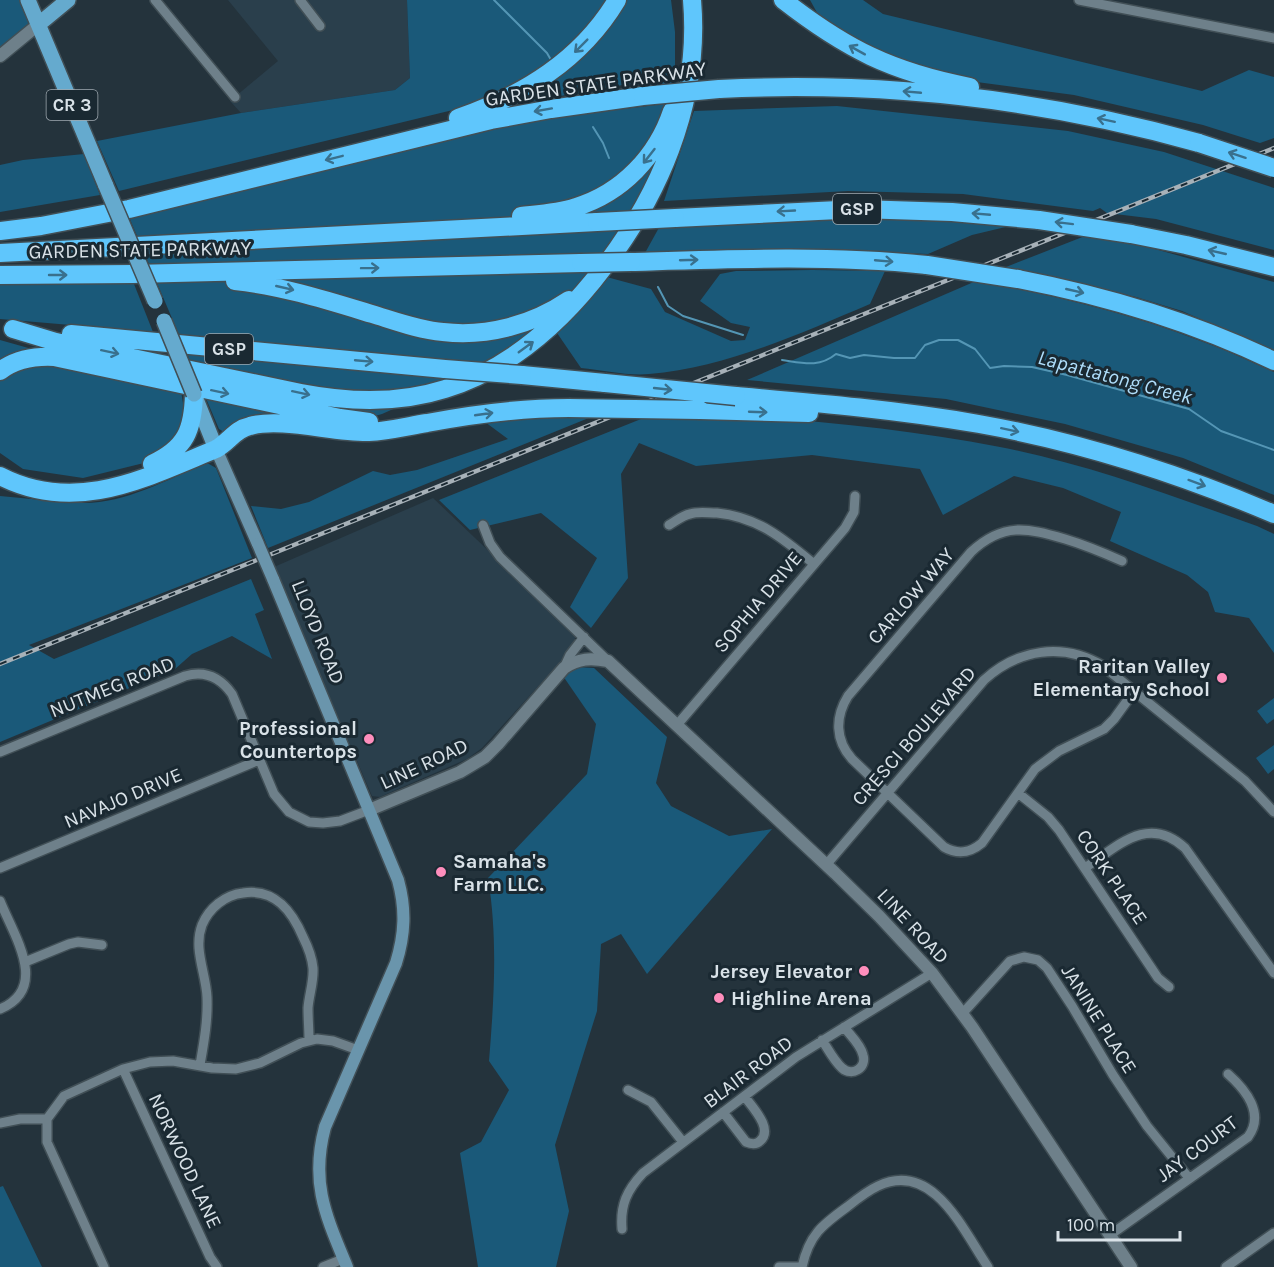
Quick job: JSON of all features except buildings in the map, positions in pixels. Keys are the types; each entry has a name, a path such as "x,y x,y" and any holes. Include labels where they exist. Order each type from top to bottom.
{"highway":[{"path":"391,144 489,107 536,82 559,66 586,42 617,0"},
{"path":"364,235 563,210 586,204 617,187 639,168 652,152 672,114 683,61 684,25 681,0"},
{"path":"7,328 56,342 316,396 352,400 395,399 446,388 478,376 503,363 526,347 576,303 617,251 638,219 672,147 685,102 693,42 692,0"},
{"path":"783,0 832,36 886,64 919,76 983,90 1053,110"},
{"name":"GARDEN STATE PARKWAY","path":"0,231 129,209 521,114 643,96 720,89 813,86 873,89 933,94 1053,110 1139,127 1199,143 1274,168"},
{"name":"GARDEN STATE PARKWAY","path":"0,253 859,209 952,212 1039,220 1186,245 1274,267"},
{"name":"GARDEN STATE PARKWAY","path":"0,275 185,273 814,258 874,260 927,265 1018,279 1093,296 1159,315 1274,361"},
{"path":"185,273 279,287 420,328 439,332 464,333 489,332 527,321 561,305 592,282"},
{"name":"GSP","path":"7,328 909,413 991,426 1095,450 1179,477 1274,514"},
{"path":"0,371 12,363 34,357 54,357 352,420 426,423"},
{"path":"0,462 25,476 56,482 92,481 134,471 163,458 183,443 192,419 194,394"},
{"path":"0,476 37,490 58,493 88,492 136,481 216,449 226,443 237,431 257,424 366,432 400,429 514,410 569,408 852,416 909,413"}],"main road":[{"name":"CR 3","path":"28,0 39,24"},
{"path":"39,24 68,0"},
{"name":"LLOYD ROAD","path":"39,24 398,880 403,901 404,925 396,963 325,1127 319,1159 321,1195 345,1263"}],"street":[{"path":"155,0 235,97"},
{"path":"300,0 320,26"},
{"path":"1079,0 1274,38"},
{"path":"0,56 39,24"},
{"name":"SOPHIA DRIVE","path":"677,725 850,521 854,512 855,496"},
{"path":"669,525 688,514 696,513 723,514 744,518 773,531 814,564"},
{"name":"LINE ROAD","path":"483,525 490,543 500,556 608,661 879,915 932,973 963,1014 1131,1267"},
{"name":"CARLOW WAY","path":"1122,561 1075,542 1036,530 1007,531 993,536 971,552 848,696 841,710 838,728 844,749 852,759 944,847 963,852 982,843 1035,769 1049,757 1104,729 1135,690"},
{"name":"LINE ROAD","path":"564,668 570,655 584,637"},
{"name":"CRESCI BOULEVARD","path":"826,865 984,680 1000,667 1017,658 1048,651 1081,655 1103,666 1243,780 1274,812"},
{"name":"LINE ROAD","path":"369,810 460,772 485,757 564,668 572,662 590,658 608,661"},
{"name":"NUTMEG ROAD","path":"0,752 185,676 200,673 213,676 232,694 279,802 299,818 315,823 329,823 369,810"},
{"name":"NAVAJO DRIVE","path":"0,868 259,760"},
{"name":"CORK PLACE","path":"1018,793 1048,817 1086,868 1158,978 1169,987"},
{"path":"1086,868 1127,839 1138,834 1158,833 1171,837 1185,848 1274,973"},
{"path":"200,1065 208,1008 206,982 198,949 200,933 211,909 224,899 237,894 255,892 272,897 286,907 297,921 309,950 313,967 308,1011 309,1040"},
{"path":"0,901 25,962 27,975 22,992 12,1003 0,1009"},
{"path":"25,962 78,942 102,945"},
{"name":"JANINE PLACE","path":"963,1014 1010,961 1024,957 1038,960 1047,969 1072,1006 1131,1102 1189,1178"},
{"name":"BLAIR ROAD","path":"622,1229 622,1208 629,1190 643,1173 796,1057 932,973"},
{"path":"822,1040 845,1070 856,1071 861,1067 864,1058 844,1027"},
{"path":"104,1267 50,1152 46,1137 47,1119 64,1096 141,1063 159,1061 225,1070 246,1067 309,1040 333,1041 358,1050"},
{"name":"NORWOOD LANE","path":"123,1069 216,1267"},
{"name":"JAY COURT","path":"1110,1235 1248,1137 1255,1125 1255,1113 1246,1092 1228,1074"},
{"path":"627,1090 651,1101 683,1142"},
{"path":"723,1112 746,1142 757,1143 762,1140 765,1135 764,1125 745,1097"},
{"path":"0,1123 20,1119 47,1119"},
{"path":"779,1267 802,1267 809,1243 823,1225 877,1186 903,1180 928,1188 943,1200 988,1267"},
{"path":"1226,1267 1241,1263 1274,1233"},
{"path":"323,1267 345,1263"}],"shaded area":[{"path":"0,0 20,0 31,23 0,48"},
{"path":"228,0 407,0 410,78 395,90 241,113 230,101 278,61"},
{"path":"407,0 606,0 590,26 528,83 457,109 119,191 97,141 241,113 395,90 410,78"},
{"path":"624,0 671,0 675,32 675,83 628,84 504,106"},
{"path":"810,0 863,0 883,14 1202,91 1249,70 1274,77 1274,138 1260,143 1203,125 1074,95 909,73 820,18"},
{"path":"672,103 674,127 636,208 612,247 536,332 496,359 445,386 382,414 340,426 224,432 219,429 129,217 509,123"},
{"path":"837,106 1068,131 1164,152 1274,188 1274,250 1156,219 1107,213 1100,208 1093,211 963,194 848,191 664,201 694,111"},
{"path":"84,154 100,195 0,212 0,165 23,160"},
{"path":"865,213 1014,225 972,235 928,254 829,250 645,253 661,224"},
{"path":"1085,236 1126,241 1274,282 1274,351 1182,311 1136,297 1006,267"},
{"path":"736,271 885,271 870,304 762,348 678,370 649,374 623,374 581,368 555,330 603,276 651,289 665,312 731,341 745,340 750,327 731,323 700,301 720,274"},
{"path":"976,281 1060,298 1143,321 1217,347 1274,372 1274,495 1183,458 1065,424 946,399 747,380"},
{"path":"0,283 134,284 153,332 0,319"},
{"path":"0,340 181,391 186,422 178,443 148,462 83,478 23,469 0,453"},
{"path":"696,411 886,429 1000,447 1098,472 1257,526 1274,534 1274,653 1249,618 1215,612 1208,592 1187,575 1110,541 1121,512 1063,488 1014,476 943,515 920,469 812,455 696,466 639,443 621,474 628,578 591,628 570,607 597,558 541,513 470,530 439,500 656,413"},
{"path":"601,413 268,548 251,506 281,509 309,502 373,471 390,475 417,470 508,439 485,422 548,414"},
{"path":"204,464 216,468 252,558 29,645 54,659 251,579 264,610 255,614 272,659 232,636 192,654 175,669 0,742 0,496 63,502 99,502 146,490"},
{"path":"433,498 577,635 564,658 482,748 467,759 380,797 372,796 274,567"},
{"path":"576,667 594,668 667,737 656,783 671,806 729,836 772,829 647,974 621,934 601,944 597,1011 555,1145 569,1211 556,1267 478,1267 460,1153 481,1142 509,1090 489,1061 494,992 494,946 488,878 587,774 596,724 563,676"},
{"path":"1274,698 1274,719 1267,724 1257,711"},
{"path":"1274,745 1274,769 1268,774 1256,758"},
{"path":"3,1186 42,1267 0,1267 0,1187"}],"waterway":[{"name":"Lapattatong Creek","path":"494,0 547,53 551,60"},
{"name":"Lapattatong Creek","path":"593,127 609,158"},
{"name":"Lapattatong Creek","path":"658,287 668,306 683,316 743,335"},
{"name":"Lapattatong Creek","path":"782,360 817,363 836,354 850,358 864,355 915,358 925,345 939,340 958,340 975,349 990,368 1032,367 1189,409 1221,431 1274,450"}],"railway":[{"path":"0,664 1274,148"}],"place":[{"name":"Raritan Valley Elementary School","path":"1222,678"},
{"name":"Professional Countertops","path":"369,739"},
{"name":"Samaha's Farm LLC.","path":"441,872"},
{"name":"Jersey Elevator","path":"864,971"},
{"name":"Highline Arena","path":"719,998"}]}
